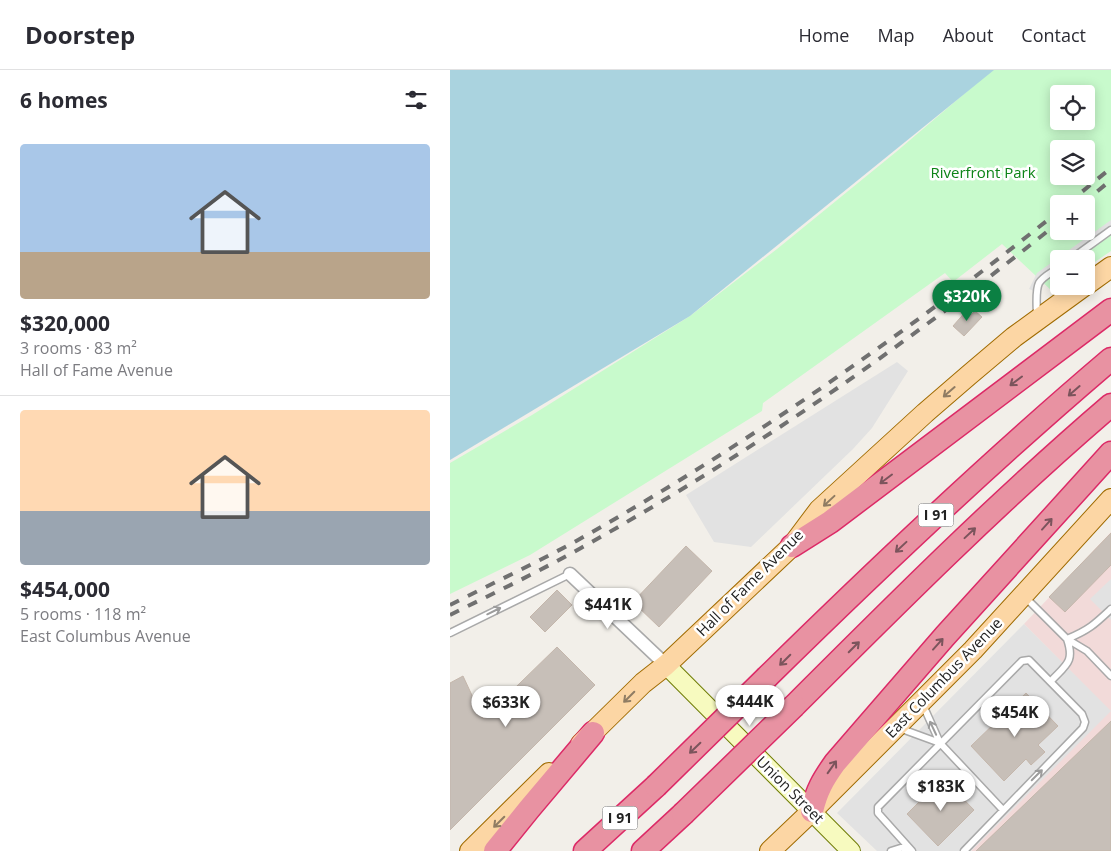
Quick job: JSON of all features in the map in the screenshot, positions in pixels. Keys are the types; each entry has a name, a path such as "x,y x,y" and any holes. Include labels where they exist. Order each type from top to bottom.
{"highway":[{"path":"792,546 830,522 1111,310"},
{"name":"I 91","path":"585,851 656,786 852,594 936,515 1034,425 1111,359"},
{"name":"I 91","path":"643,851 794,706 961,541 1111,405"},
{"path":"812,811 816,794 834,763 938,643 1111,453"},
{"path":"495,851 593,733"}],"main road":[{"name":"Hall of Fame Avenue","path":"1095,278 1111,267"},
{"name":"Hall of Fame Avenue","path":"470,851 529,791 593,733 643,682 666,665 792,546 819,510 969,374 1071,295"},
{"name":"East Columbus Avenue","path":"770,851 973,650 1111,499"}],"street":[{"path":"570,574 666,665"},
{"name":"Union Street","path":"666,665 852,851"}],"lane":[{"path":"1083,250 1111,230"},
{"path":"1037,320 1039,284 1050,274"},
{"path":"450,633 570,574"},
{"path":"1023,596 1068,638 1088,651 1111,676"},
{"path":"1068,638 1082,633 1093,626 1111,609"},
{"path":"1051,682 1070,658 1071,650 1068,638"},
{"path":"912,851 906,848 878,813 878,807 1022,661 1029,660 1082,714 1083,728 964,851"},
{"path":"921,702 940,743 1003,810"},
{"path":"896,727 940,743"},
{"path":"891,851 906,848"}],"shaded area":[{"path":"1111,220 1111,226 1095,238 1095,231"},
{"path":"1083,240 1092,240 1078,250 1069,250"},
{"path":"1050,264 1050,270 1041,276 1034,291 1029,289 1037,273"},
{"path":"897,362 908,371 872,428 853,449 751,547 714,542 686,495"},
{"path":"1111,532 1111,851 971,851 1110,711 1024,624"},
{"path":"1111,579 1111,620 1090,599"},
{"path":"1024,624 1111,711 971,851 877,851 837,813"}],"green space":[{"name":"Riverfront Park","path":"992,70 1111,70 1111,251 1095,262 1095,250 1050,250 1050,289 1002,244 953,282 945,273 763,403 762,411 530,555 450,594 450,463 532,415 690,316 777,249 896,152"}],"water":[{"path":"450,70 994,70 690,316 450,460"}],"building":[{"path":"967,310 971,315 975,311 982,317 964,336 953,326"},
{"path":"1111,533 1111,565 1065,612 1049,597"},
{"path":"686,546 712,571 659,627 633,602"},
{"path":"557,590 572,605 545,632 530,617"},
{"path":"557,647 595,685 450,830 450,683 463,676 483,719"},
{"path":"1026,693 1058,726 1038,745 1045,752 1031,765 1026,759 1004,781 971,746"},
{"path":"1111,721 1111,851 976,851"},
{"path":"943,778 974,810 938,846 907,814"}],"railway":[{"path":"1078,195 1111,168"},
{"path":"1093,195 1111,180"},
{"path":"450,605 578,540 703,466 765,426 885,343 1050,218"},
{"path":"450,615 581,548 644,512 767,435 886,354 945,311 1050,229"}]}
